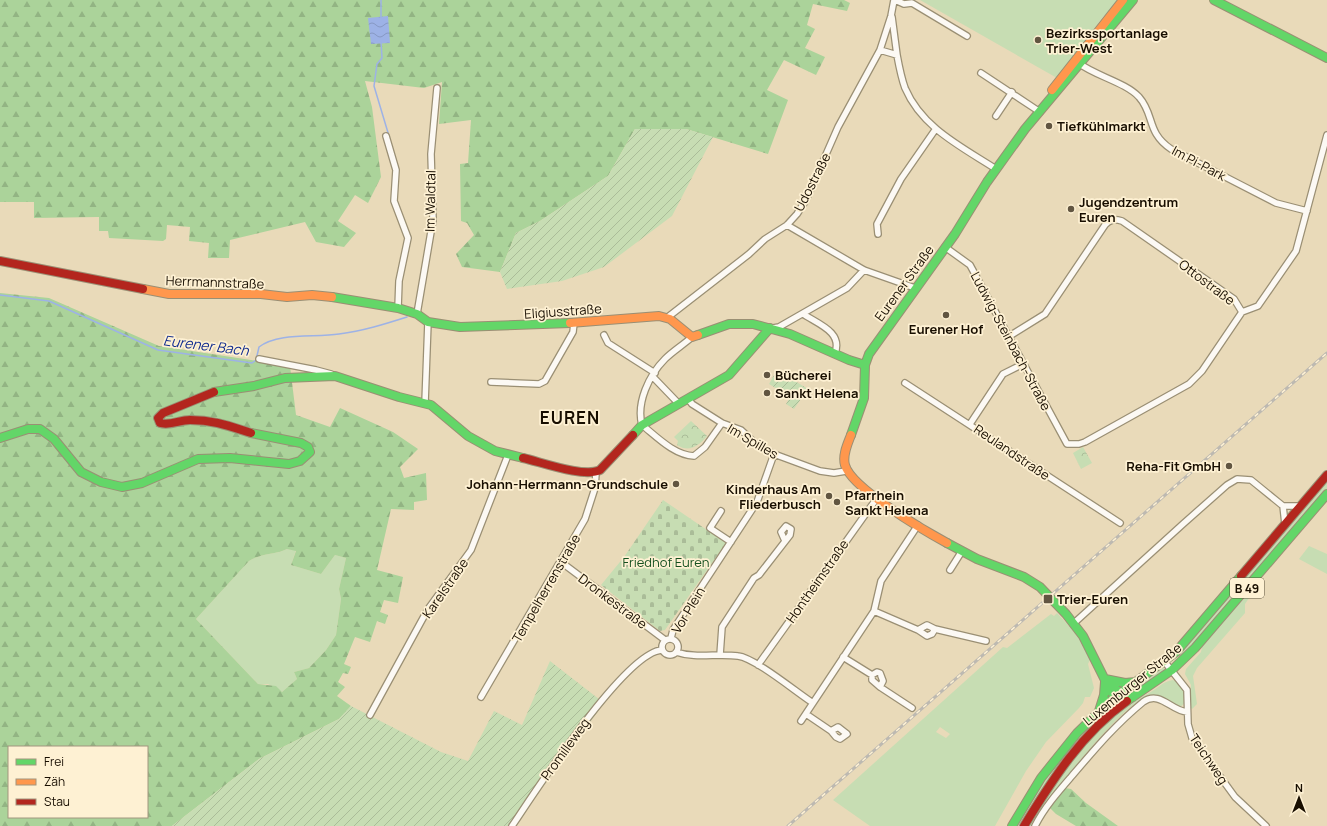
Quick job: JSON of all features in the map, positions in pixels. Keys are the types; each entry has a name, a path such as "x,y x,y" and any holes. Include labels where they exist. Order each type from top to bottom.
{"street":[{"path":"894,0 904,4 912,1 967,36"},
{"name":"Udostraße","path":"668,318 749,254 765,238 787,225 806,200 838,127 880,50 891,16 894,0"},
{"name":"Eurener Straße","path":"1078,62 1123,0"},
{"name":"Eurener Straße","path":"846,471 844,462 864,394 865,365 869,354 945,247 996,169 1042,108 1048,96 1133,0"},
{"path":"1214,0 1327,58"},
{"path":"891,16 897,55 905,87 926,120 935,130 996,169"},
{"path":"1294,41 1303,49 1327,63"},
{"path":"880,50 897,55"},
{"name":"Im Pi-Park","path":"1078,62 1136,94 1144,103 1154,131 1159,139 1171,149 1276,203 1307,211"},
{"path":"981,73 1042,108"},
{"name":"Im Waldtal","path":"416,314 433,220 431,160 437,88"},
{"path":"996,116 1012,92"},
{"path":"878,234 877,224 901,179 935,130"},
{"path":"1242,312 1258,306 1295,254 1327,135"},
{"path":"386,136 396,170 394,201 408,238 399,281 398,308"},
{"name":"Ottostraße","path":"1008,337 1044,314 1105,225 1111,220 1122,220 1234,299 1242,312 1202,371 1189,384 1085,442 1079,444 1067,444"},
{"path":"787,225 864,270 915,288"},
{"name":"Ludwig-Steinbach-Straße","path":"945,247 970,265 1067,444"},
{"name":"Herrmannstraße","path":"0,261 169,294 261,294 287,297 318,295 398,308 416,314 428,322"},
{"path":"722,423 705,447 694,456 682,454 670,447 642,425 639,411 640,402 654,375 664,360 692,337 730,324 770,328 779,327 847,288 864,270"},
{"path":"803,314 831,332 836,338 838,347 835,353"},
{"name":"Eligiusstraße","path":"428,322 460,327 494,327 574,323 640,316 668,318"},
{"path":"668,318 692,337"},
{"path":"425,403 428,322"},
{"path":"492,382 539,384 545,381 574,332 574,323"},
{"path":"770,328 835,353 852,362 865,365"},
{"path":"259,359 316,370 399,397 425,403 441,412 468,436 508,455 581,472 598,472 642,425 689,400 729,375 770,328"},
{"path":"604,335 608,343 654,375 679,404"},
{"path":"970,424 1003,374 1023,364"},
{"path":"0,438 32,428 43,429 50,433 71,463 78,470 88,477 119,487 129,487 155,479 188,462 200,458 243,458 287,464 299,462 310,452 308,447 301,443 257,435 215,421 188,420 162,425 158,420 163,413 215,392 254,386 285,378 335,376"},
{"name":"Reulandstraße","path":"905,383 1120,523"},
{"name":"Im Spilles","path":"689,400 692,404 722,423 741,430 758,446 774,454 820,471 834,473 846,471"},
{"name":"Vor Plein","path":"668,639 672,630 757,502 774,454"},
{"name":"Karelstraße","path":"370,715 428,609 471,550 508,455"},
{"path":"846,471 876,498 918,525 962,551 1032,581 1049,596 1087,643 1105,679 1113,685 1118,696 1116,709"},
{"name":"Tempelherrenstraße","path":"481,697 585,519 595,488 598,472"},
{"name":"Luxemburger Straße","path":"1012,826 1050,765 1076,733 1099,711 1176,652 1327,475"},
{"path":"1073,624 1227,485 1237,479 1251,480 1283,506 1300,506"},
{"name":"Luxemburger Straße","path":"1024,826 1049,785 1074,751 1116,709 1172,670 1195,648 1327,494"},
{"name":"Hontheimstraße","path":"758,665 876,498"},
{"path":"1283,506 1285,524"},
{"path":"721,511 710,528 730,542"},
{"path":"801,721 874,611 881,581 918,525"},
{"path":"720,655 720,636 726,618 754,578 760,575 785,541"},
{"path":"950,570 962,551"},
{"name":"Dronkestraße","path":"561,562 668,639"},
{"path":"874,611 918,630 927,636 932,634 934,629"},
{"path":"918,630 924,625 930,626 934,629 986,641"},
{"path":"668,639 677,642 678,647 676,652 670,655 665,654 661,645 668,639"},
{"name":"Promilleweg","path":"512,826 574,735 624,677 647,654 662,650"},
{"path":"676,652 686,656 739,656 758,665 813,703"},
{"path":"843,657 872,675"},
{"name":"Teichweg","path":"1164,661 1187,690 1188,724 1192,738 1236,797 1266,826"},
{"path":"872,675 877,672 882,676 883,681 880,687"},
{"path":"872,675 872,680 880,687 912,708"},
{"path":"1105,679 1125,683 1136,682"},
{"path":"1099,711 1104,695 1105,679"},
{"path":"1118,696 1133,698"},
{"name":"Luxemburger Straße","path":"1035,826 1058,792 1109,732 1143,702 1147,699 1158,698 1164,700 1178,711 1187,712"},
{"path":"806,714 831,731"}],"green space":[{"path":"0,0 844,0 850,3 847,11 813,4 807,25 815,29 805,48 825,57 816,75 784,60 767,90 788,100 768,154 686,129 635,129 608,176 540,221 516,233 500,272 462,267 456,254 474,235 467,223 461,221 460,164 468,163 471,120 439,124 442,82 424,88 365,81 372,107 381,177 368,203 355,195 338,221 356,233 344,247 316,242 305,222 230,240 229,258 208,258 209,243 189,241 190,227 167,225 166,239 163,241 109,238 108,231 99,231 99,217 34,218 34,202 0,202"},
{"name":"Bezirkssportanlage Trier-West","path":"920,0 1119,0 1102,18 1057,78"},
{"path":"635,129 686,129 713,137 672,216 604,267 562,281 507,289 500,272 516,233 540,221 608,176"},
{"path":"0,293 49,298 159,346 290,366 296,415 330,427 340,408 393,432 418,449 400,467 404,478 426,473 427,500 414,502 414,510 391,509 377,570 403,577 398,603 384,600 380,612 388,615 385,624 377,621 370,642 355,637 344,664 351,667 348,674 343,673 338,682 345,687 337,696 351,706 339,719 259,759 172,826 0,826","holes":["287,549 296,551 291,565 321,574 335,555 346,558 339,589 341,599 336,635 326,650 309,668 294,672 297,679 282,692 276,686 258,684 196,619 249,561 254,558"]},
{"path":"777,370 808,389 794,409 786,404 789,399 784,396 784,393 769,384"},
{"path":"691,421 707,436 701,443 694,447 681,447 677,445 678,441 674,437"},
{"path":"1083,447 1092,463 1081,469 1073,453"},
{"path":"1327,480 1327,489 1201,636 1172,664 1201,630 1208,619"},
{"name":"Friedhof Euren","path":"663,500 726,543 665,630 660,631 601,585 624,557"},
{"path":"1309,546 1327,554 1327,574 1299,559"},
{"path":"287,549 296,550 291,565 321,574 335,555 346,558 339,589 341,599 336,635 326,650 309,668 294,672 297,679 282,692 268,684 258,684 196,619 249,561 254,558"},
{"path":"1243,596 1249,598 1245,604 1245,613 1197,668 1193,676 1197,704 1192,709 1190,707 1191,685 1185,674 1186,669 1201,652 1202,647 1209,635"},
{"path":"1057,613 1081,639 1090,660 1088,664 1094,688 1090,697 1085,697 1079,708 1046,742 1026,771 995,826 870,826 833,800 1003,647 1007,648 1051,614 1054,616","holes":["940,727 950,734 946,738 936,732"]},
{"path":"550,661 604,703 514,826 172,826 259,759 339,719 351,706 441,752 468,761 494,711 522,725"},
{"path":"1163,668 1166,670 1132,694 1127,692"},
{"path":"1173,680 1183,688 1185,692 1186,696 1184,704 1180,707 1176,706 1159,696 1150,696 1138,701 1108,729 1092,747 1039,813 1032,826 1028,826 1071,760 1088,740 1127,706 1163,683"},
{"path":"1110,705 1112,706 1080,736"},
{"path":"1078,739 1020,826 1016,826 1055,762"},
{"path":"1065,788 1071,789 1086,803 1118,826 1076,826 1056,814 1050,808"}],"water":[{"path":"388,16 390,43 371,44 368,18"}],"waterway":[{"path":"381,0 381,18"},
{"path":"381,42 382,58 377,64 374,86 389,136"},
{"name":"Eurener Bach","path":"0,295 49,301 158,350 252,363 256,360 259,347 267,342 277,339 298,336 348,333 407,317"}],"railway":[{"path":"788,826 1327,353"}],"traffic: fast":[{"path":"851,435 864,398 865,365 869,354 955,234 987,182 1025,129 1133,0"},
{"path":"1214,0 1327,58"},
{"path":"332,297 398,308 417,314 428,322 460,327 570,323"},
{"path":"698,335 729,324 753,324 790,334 849,360 865,365"},
{"path":"633,435 642,425 729,375 770,328"},
{"path":"214,392 254,386 285,378 335,376 399,397 431,405 468,436 495,451 523,458"},
{"path":"0,438 28,429 40,429 54,439 81,472 101,482 122,487 142,483 198,459 230,458 289,464 300,461 310,452 308,447 301,443 251,433"},
{"path":"1127,701 1172,670 1195,648 1327,494"},
{"path":"947,543 977,559 1024,577 1040,587 1066,614 1083,636 1111,692 1133,697"},
{"path":"1012,826 1041,778 1077,733 1110,701 1176,652 1241,576"},
{"path":"1105,679 1117,690 1116,709"},
{"path":"1105,679 1125,683 1136,682"},
{"path":"1099,711 1104,695 1105,682"}],"traffic: slow":[{"path":"1052,90 1123,0"},
{"path":"143,289 169,294 261,294 287,297 312,295 332,297"},
{"path":"570,323 659,316 670,319 692,337 698,335"},
{"path":"851,435 844,457 845,465 850,474 874,497 947,543"}],"traffic: jam":[{"path":"0,261 143,289"},
{"path":"214,392 163,413 158,418 160,423 168,424 190,420 207,421 251,433"},
{"path":"523,458 573,471 593,472 600,470 633,435"},
{"path":"1241,576 1327,475"},
{"path":"1024,826 1057,775 1082,742 1127,701"}],"place":[{"name":"Bezirkssportanlage Trier-West","path":"1038,40"},
{"name":"Tiefkühlmarkt","path":"1049,126"},
{"name":"Jugendzentrum Euren","path":"1071,209"},
{"name":"Eurener Hof","path":"946,315"},
{"name":"Bücherei","path":"767,375"},
{"name":"Sankt Helena","path":"767,393"},
{"name":"Reha-Fit GmbH","path":"1229,466"},
{"name":"Johann-Herrmann-Grundschule","path":"676,484"},
{"name":"Kinderhaus Am Fliederbusch","path":"829,496"},
{"name":"Pfarrhein Sankt Helena","path":"837,502"},
{"name":"Trier-Euren","path":"1048,599"}],"district":[{"name":"EUREN","path":"570,417"}]}
